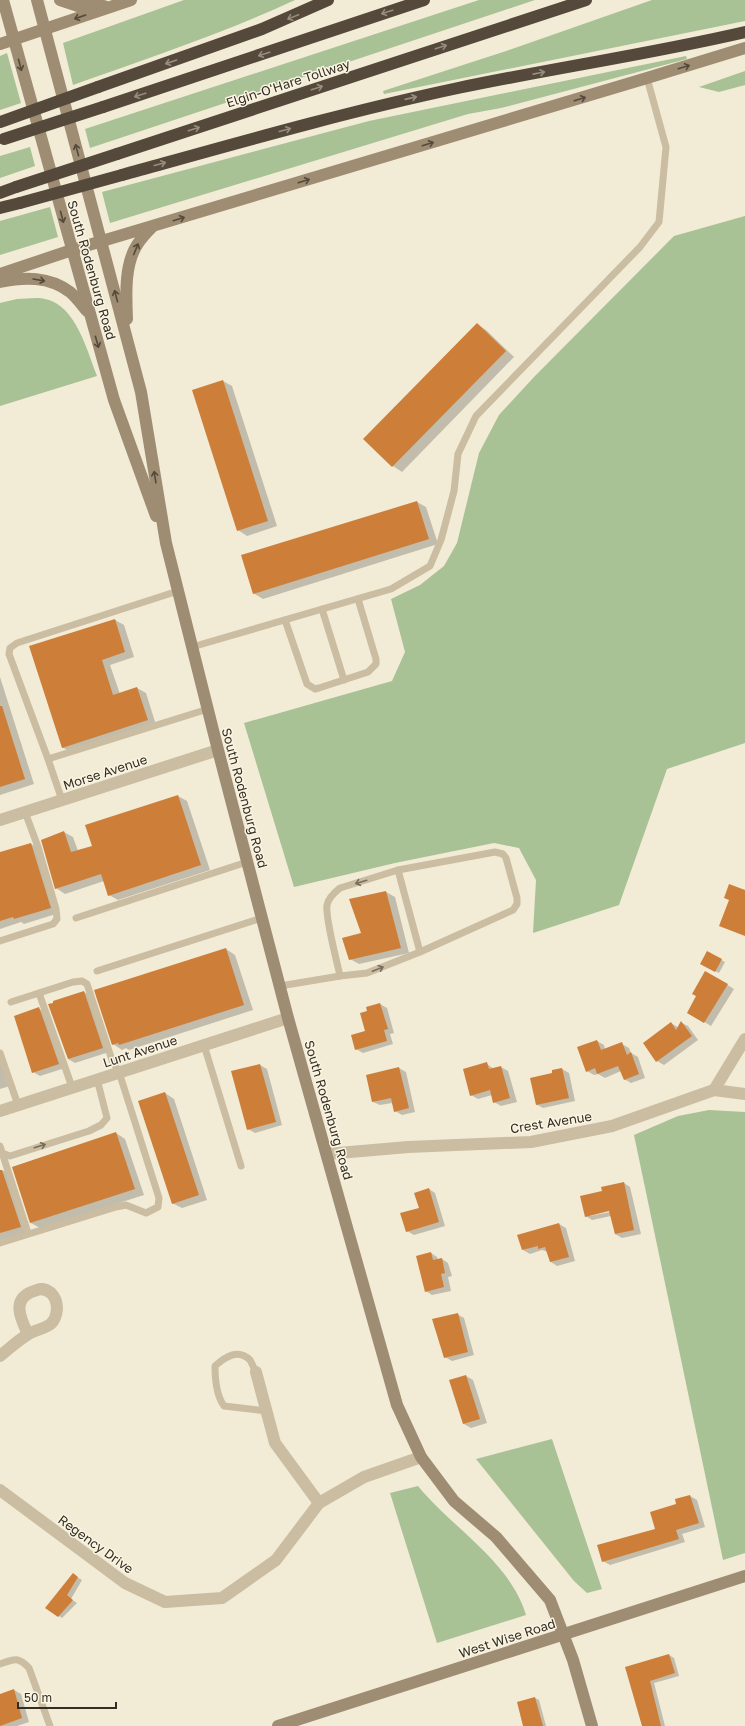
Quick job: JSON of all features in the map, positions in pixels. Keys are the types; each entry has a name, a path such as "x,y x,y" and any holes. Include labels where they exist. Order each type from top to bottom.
{"highway":[{"path":"0,122 262,30 328,0"},
{"path":"2,140 424,0"},
{"name":"Elgin-O'Hare Tollway","path":"0,193 586,0"},
{"path":"0,208 359,110 459,88 600,62 745,32"}],"street":[{"name":"South Rodenburg Road","path":"3,0 114,400 166,543"},
{"name":"South Rodenburg Road","path":"37,0 141,392 166,543 218,750 288,1018 397,1405 420,1457 454,1501 496,1537 550,1600 580,1682 592,1726"},
{"path":"60,0 78,6 115,6"},
{"path":"0,44 130,0"},
{"path":"0,274 72,250 745,48"},
{"path":"128,342 126,284 132,258 138,243 152,227"},
{"path":"0,282 35,278 58,284 71,293 90,314"},
{"name":"Morse Avenue","path":"0,820 218,750"},
{"name":"Lunt Avenue","path":"0,1111 288,1018"},
{"path":"745,1039 714,1090 745,1094"},
{"name":"Crest Avenue","path":"327,1154 408,1147 531,1142 612,1126 714,1090"},
{"path":"0,1356 28,1334"},
{"path":"256,1372 275,1444 320,1502"},
{"name":"Regency Drive","path":"0,1490 124,1583 165,1602 222,1598 276,1560 320,1502 364,1478 420,1457"},
{"name":"West Wise Road","path":"278,1726 745,1576"}],"lane":[{"path":"192,647 390,589 430,566 441,540 454,491 458,454 476,416 640,247 659,222 666,147 647,78"},
{"path":"62,800 9,654 10,648 17,643 178,591"},
{"path":"285,620 308,684 315,689 368,672 376,664 376,659 358,599"},
{"path":"322,610 344,680"},
{"path":"48,759 208,709"},
{"path":"0,941 53,924 57,919 56,909 38,847 25,812"},
{"path":"280,986 368,973 420,952 513,910 517,898 506,858 503,854 495,852 398,870 340,888 327,905 340,976"},
{"path":"76,918 247,862"},
{"path":"398,870 420,952"},
{"path":"98,971 262,918"},
{"path":"0,1243 116,1207 126,1205 146,1213 158,1207 159,1198 119,1072 112,1060 87,984 82,981 73,982 11,1002"},
{"path":"39,993 72,1088"},
{"path":"204,1045 240,1166"},
{"path":"0,1053 18,1105"},
{"path":"1,1153 10,1156 89,1131 101,1125 107,1118 97,1079"},
{"path":"0,1146 28,1234"},
{"path":"256,1372 250,1360 240,1355 227,1356 215,1366 215,1378 220,1400 224,1406 266,1411"},
{"path":"0,1664 15,1659 22,1661 29,1668 50,1726"}],"green space":[{"path":"184,0 295,0 213,34 73,85 63,43"},
{"path":"479,0 535,0 90,148 85,129"},
{"path":"652,0 745,0 745,21 384,94 383,91 512,49"},
{"path":"7,53 21,103 0,110 0,56"},
{"path":"686,56 687,59 501,108 468,114 110,223 102,192 369,121"},
{"path":"745,71 745,85 719,92 699,87"},
{"path":"30,147 35,166 0,178 0,156"},
{"path":"50,207 58,237 0,255 0,221"},
{"path":"745,216 745,743 667,769 619,905 533,933 536,880 519,848 494,843 395,863 294,887 244,723 392,681 405,652 391,599 420,585 444,566 457,543 479,453 499,415 534,377 674,236"},
{"path":"17,299 45,299 56,303 65,310 79,330 97,376 0,406 0,303"},
{"path":"709,1110 745,1112 745,1553 723,1560 634,1135 678,1116"},
{"path":"552,1439 602,1589 587,1593 574,1581 476,1459"},
{"path":"418,1486 494,1562 507,1578 518,1596 526,1615 437,1643 390,1493"}],"building":[{"path":"477,323 506,351 392,467 363,439"},
{"path":"223,380 268,521 237,531 192,390"},
{"path":"417,501 429,539 253,594 241,555"},
{"path":"115,619 125,652 102,660 113,695 137,687 148,720 62,748 29,646"},
{"path":"0,706 2,706 25,779 0,787"},
{"path":"178,795 201,865 108,896 101,874 55,889 41,840 64,831 71,852 92,846 85,825"},
{"path":"31,843 51,908 14,919 13,917 0,921 0,852"},
{"path":"729,884 745,890 745,936 719,926 729,900 724,898"},
{"path":"386,891 401,948 349,960 342,938 361,933 349,899"},
{"path":"226,948 244,1005 119,1045 118,1043 112,1045 94,990"},
{"path":"707,951 722,959 715,972 700,964"},
{"path":"705,971 728,984 704,1023 687,1013 696,996 692,994"},
{"path":"84,991 103,1048 68,1059 48,1004"},
{"path":"380,1003 388,1029 384,1030 387,1041 355,1050 351,1035 365,1031 360,1013 367,1011 366,1007"},
{"path":"39,1007 59,1064 32,1073 14,1016"},
{"path":"681,1021 692,1036 656,1062 643,1043 671,1022 676,1030"},
{"path":"597,1040 601,1050 622,1042 627,1055 631,1052 639,1074 624,1080 618,1066 597,1074 595,1068 586,1072 577,1047"},
{"path":"487,1062 489,1069 501,1066 510,1098 493,1103 490,1090 470,1096 463,1069"},
{"path":"260,1064 276,1122 247,1130 231,1071"},
{"path":"399,1067 409,1108 394,1112 391,1098 372,1102 366,1075"},
{"path":"562,1068 569,1098 536,1105 530,1078 552,1073 552,1070"},
{"path":"165,1092 199,1195 172,1204 138,1101"},
{"path":"116,1132 135,1189 30,1223 12,1167"},
{"path":"0,1170 2,1170 21,1227 0,1233"},
{"path":"624,1182 634,1230 615,1234 609,1211 585,1217 580,1196 602,1191 601,1187"},
{"path":"429,1188 439,1222 406,1232 400,1213 419,1208 414,1193"},
{"path":"559,1223 569,1257 550,1262 545,1247 538,1249 538,1246 522,1250 517,1235"},
{"path":"431,1252 433,1260 442,1258 445,1273 441,1274 444,1287 425,1292 416,1256"},
{"path":"458,1313 468,1352 444,1358 432,1319"},
{"path":"466,1375 480,1419 463,1424 449,1380"},
{"path":"690,1495 699,1523 676,1530 679,1539 602,1562 597,1545 655,1529 650,1512 676,1504 675,1499"},
{"path":"73,1573 78,1577 67,1595 73,1600 58,1617 45,1608"},
{"path":"669,1654 675,1673 650,1681 661,1726 642,1726 625,1667"},
{"path":"14,1689 22,1718 0,1726 0,1694"},
{"path":"535,1697 543,1726 523,1726 517,1702"}]}
